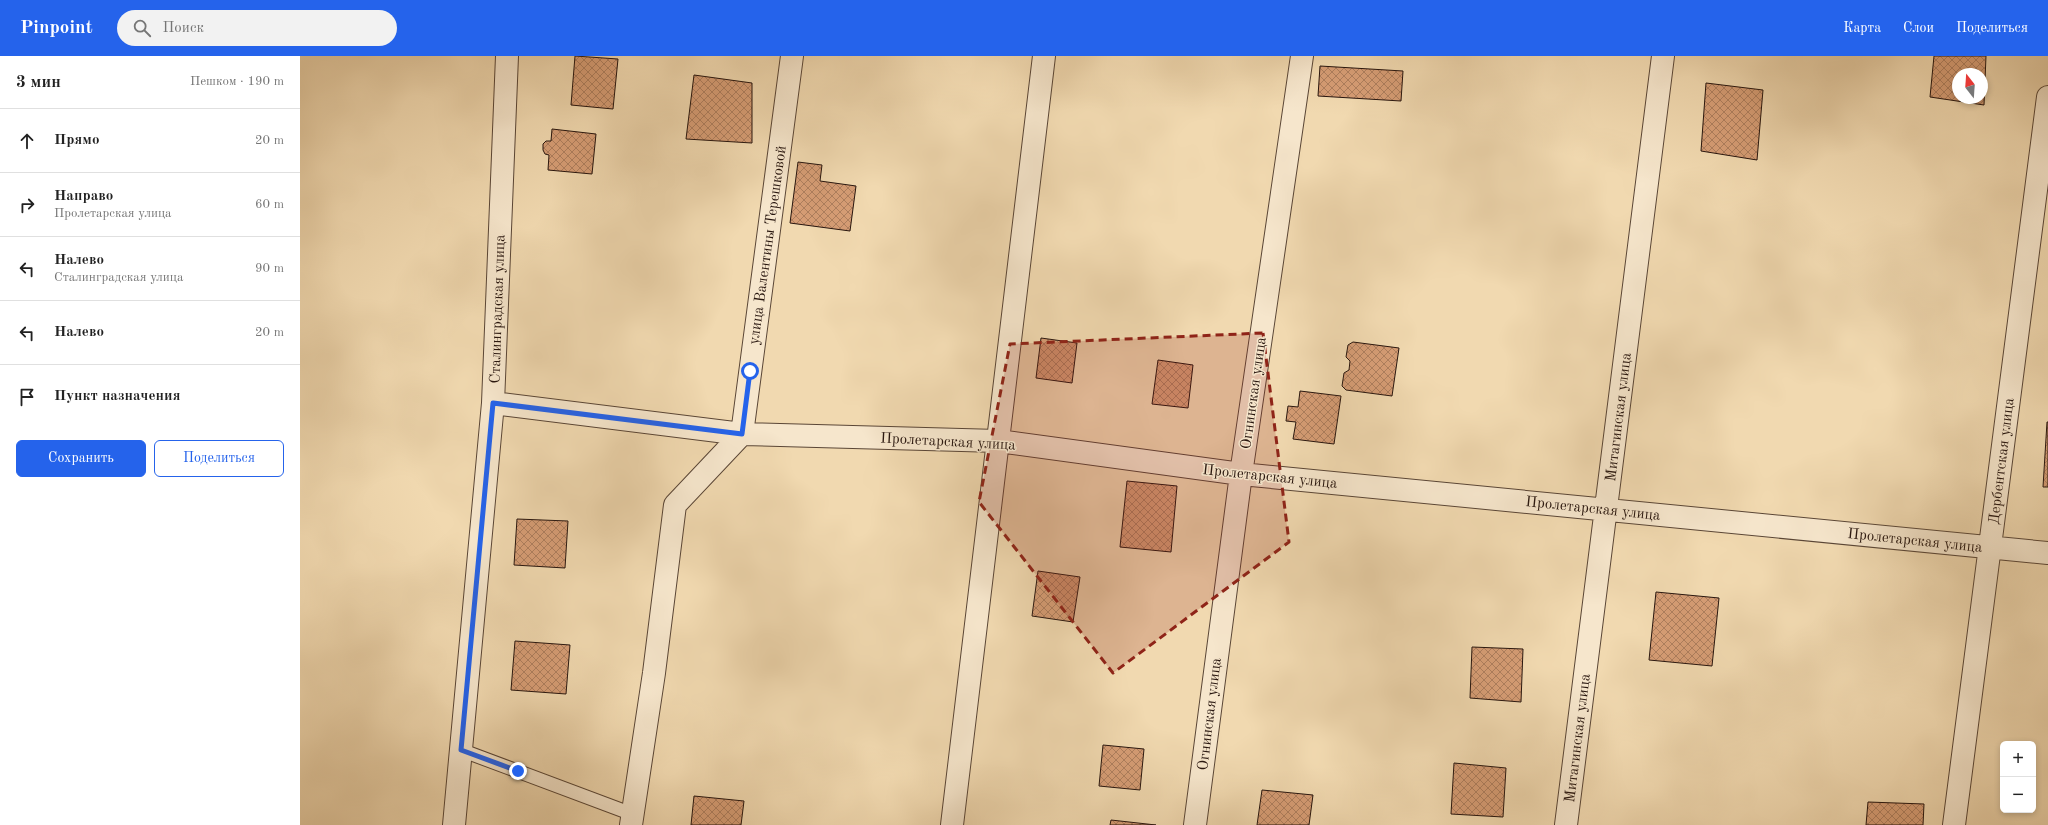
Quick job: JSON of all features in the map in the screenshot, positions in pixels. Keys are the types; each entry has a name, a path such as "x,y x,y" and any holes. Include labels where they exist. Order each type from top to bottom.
{"street":[{"name":"Сталинградская улица","path":"454,825 493,403 507,56"},
{"name":"улица Валентины Терешковой","path":"742,434 792,56"},
{"path":"952,825 1044,56"},
{"name":"Огнинская улица","path":"1195,825 1241,474 1302,56"},
{"name":"Митагинская улица","path":"1566,825 1663,56"},
{"name":"Дербентская улица","path":"1954,825 2048,97"},
{"name":"Пролетарская улица","path":"493,403 742,434 998,441 1241,474 2048,553"},
{"path":"631,819 654,673 675,506 742,434"}],"lane":[{"path":"461,750 631,819"}],"highlighted area":[{"path":"1263,333 1289,542 1113,673 979,502 1010,344"}],"building":[{"path":"575,56 618,59 613,109 571,105"},
{"path":"1934,56 1986,56 1986,68 1952,68 1952,100 1930,97"},
{"path":"1320,66 1403,71 1401,101 1318,96"},
{"path":"694,75 752,83 752,143 686,139"},
{"path":"1706,83 1763,90 1757,160 1701,151"},
{"path":"552,129 596,134 592,174 548,170 549,155 545,154 543,144 546,141 551,141"},
{"path":"798,162 822,165 820,181 856,186 850,231 790,223"},
{"path":"1041,338 1077,343 1072,383 1036,378"},
{"path":"1353,342 1399,348 1392,396 1346,390 1342,386 1344,373 1349,370 1350,361 1346,357 1348,345"},
{"path":"1158,360 1193,365 1188,408 1152,404"},
{"path":"1300,391 1341,396 1334,444 1293,439 1296,422 1286,421 1288,406 1298,407"},
{"path":"2047,422 2048,487 2043,487"},
{"path":"1127,481 1177,486 1171,552 1120,547"},
{"path":"517,519 568,521 565,568 514,565"},
{"path":"1038,571 1080,577 1073,622 1032,616"},
{"path":"1656,592 1719,598 1712,666 1649,660"},
{"path":"515,641 570,645 566,694 511,690"},
{"path":"1472,647 1523,649 1521,702 1470,698"},
{"path":"1103,745 1144,749 1140,790 1099,786"},
{"path":"1454,763 1506,768 1503,817 1451,814"},
{"path":"1262,790 1313,795 1309,825 1257,825"},
{"path":"694,796 744,801 741,825 691,825"},
{"path":"1868,802 1924,804 1923,825 1866,825"},
{"path":"1111,820 1156,825 1110,825"}],"route":[{"path":"518,771 461,750 493,403 742,434 750,371"}]}
